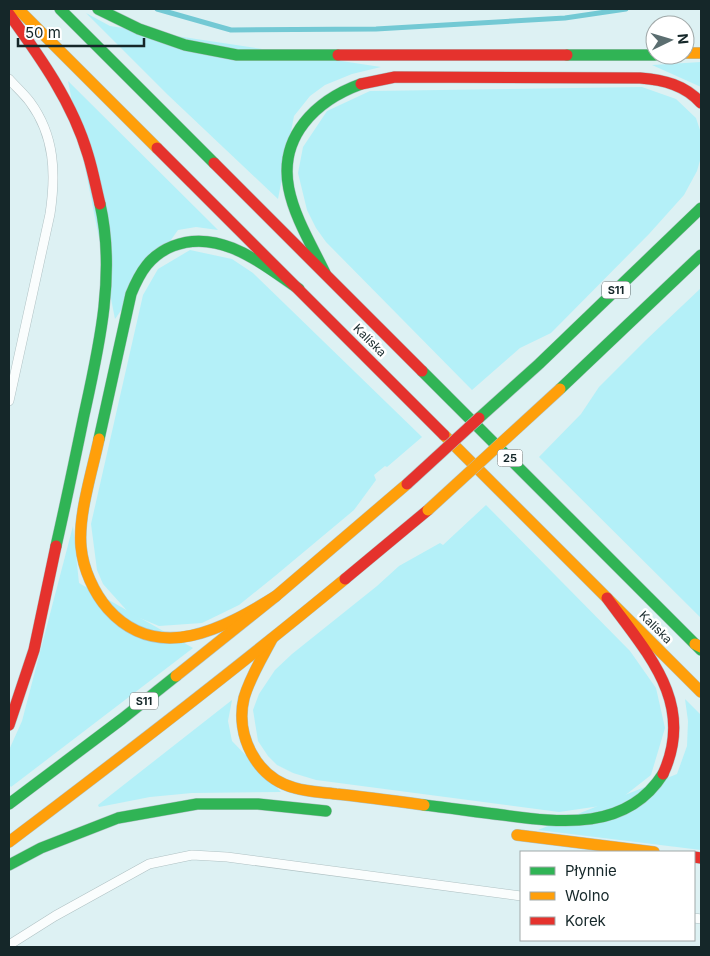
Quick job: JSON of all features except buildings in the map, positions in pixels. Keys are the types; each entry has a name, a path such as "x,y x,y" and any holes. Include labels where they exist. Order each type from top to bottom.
{"main road":[{"name":"Kaliska","path":"18,9 701,692"},
{"name":"Kaliska","path":"60,9 699,647"},
{"path":"98,9 138,29 185,45 237,55 645,54"},
{"path":"9,14 30,42 57,85 73,116 88,154 104,223 106,273 102,329 82,427 34,650 9,725"},
{"path":"325,272 298,215 286,172 289,147 301,126 318,107 335,94 359,84 395,77 631,78 657,80 679,86 697,98 701,103"},
{"path":"697,212 701,200"},
{"name":"S11","path":"9,804 122,719 276,596 407,484 539,364 697,212"},
{"path":"276,596 236,620 201,634 178,638 156,638 142,633 124,624 110,612 95,592 81,550 81,522 131,294 140,272 153,256 174,244 195,239 210,240 250,257 299,289"},
{"name":"S11","path":"9,842 142,742 272,639 428,510 560,389 701,255"},
{"path":"672,284 701,272"},
{"path":"272,639 252,678 243,703 244,728 248,750 258,766 274,780 294,788 548,820 580,820 603,817 624,809 643,798 661,778 671,755 675,731 673,706 666,686 654,665 607,598"},
{"path":"9,865 40,848 118,818 196,804 258,804 335,812"},
{"path":"509,834 646,851"}],"lane":[{"path":"9,79 30,102 43,126 53,157 54,188 9,401"},
{"path":"9,945 55,916 149,864 192,855 227,857 520,896"}],"shaded area":[{"path":"86,13 110,26 381,67 352,74 325,85 310,96 294,116 278,199 168,95"},
{"path":"695,62 701,62 701,87 652,65 695,65"},
{"path":"68,81 218,230 196,227 178,230 115,319"},
{"path":"642,87 676,99 696,118 701,133 701,157 697,171 684,195 649,234 551,333 520,348 472,390 326,242 307,210 298,173 303,147 327,111 370,91"},
{"path":"190,250 232,259 253,273 422,437 387,467 385,466 374,475 376,480 354,510 239,605 202,623 159,626 130,614 103,584 97,570 91,524 143,295 158,269"},
{"path":"701,288 701,618 539,457 581,414 599,387"},
{"path":"486,505 630,651 656,688 665,728 651,775 614,804 559,812 316,780 293,773 277,765 258,741 253,710 259,694 275,670 399,566 440,543 443,545"},
{"path":"73,526 79,583 193,648 11,787 9,784 9,750 22,721"},
{"path":"685,699 701,715 701,850 538,830 677,774 687,746 688,721"},
{"path":"232,700 228,721 232,741 281,792 192,793 150,797 99,807 98,805"}],"waterway":[{"path":"157,9 231,30 376,29 565,18 626,9"}],"traffic: fast":[{"path":"60,9 214,163"},
{"path":"98,9 139,29 185,45 237,55 338,55"},
{"path":"567,55 645,55"},
{"path":"325,273 298,218 291,199 287,180 288,161 293,142 310,116 330,100 361,84"},
{"path":"56,546 95,363 104,310 106,284 105,230 100,204"},
{"path":"479,418 539,364 701,208"},
{"path":"99,439 131,294 142,272 158,254 173,246 190,242 224,245 240,251 299,289"},
{"path":"560,389 701,255"},
{"path":"422,371 701,650"},
{"path":"9,804 176,676"},
{"path":"424,805 547,820 570,821 591,819 612,814 631,806 648,792 663,774"},
{"path":"9,865 41,848 118,818 197,804 258,804 326,811"}],"traffic: slow":[{"path":"18,9 157,148"},
{"path":"695,53 701,53"},
{"path":"428,510 560,389"},
{"path":"444,435 701,692"},
{"path":"99,439 84,507 81,547 84,564 98,596 108,609 127,626 148,635 170,638 192,636 214,629 276,596"},
{"path":"176,676 276,596 407,484"},
{"path":"9,842 178,712 345,579"},
{"path":"272,639 256,668 244,698 242,712 246,740 259,765 281,783 295,788 424,805"},
{"path":"695,644 701,647"},
{"path":"517,835 646,851"}],"traffic: jam":[{"path":"9,14 44,64 74,117 88,155 100,204"},
{"path":"338,55 567,55"},
{"path":"361,84 395,77 640,78 674,84 688,92 701,103"},
{"path":"157,148 444,435"},
{"path":"214,163 422,371"},
{"path":"407,484 479,418"},
{"path":"345,579 428,510"},
{"path":"9,725 34,650 56,546"},
{"path":"607,598 651,659 662,680 670,702 674,724 672,748 663,774"},
{"path":"695,857 701,858"}]}
